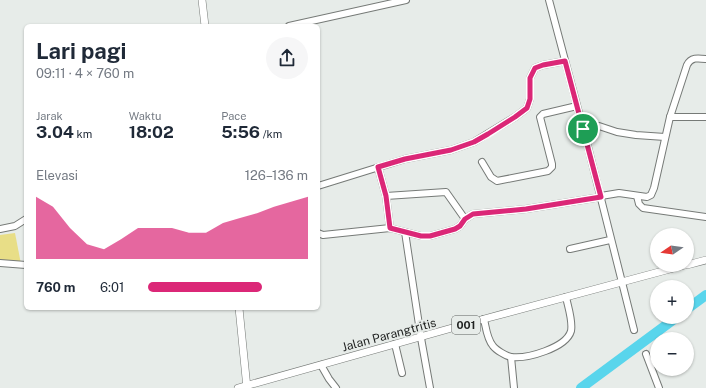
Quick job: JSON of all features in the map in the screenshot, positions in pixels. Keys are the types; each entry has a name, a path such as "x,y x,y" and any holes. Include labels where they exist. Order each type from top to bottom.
{"main road":[{"path":"202,0 206,24"},
{"name":"Jalan Parangtritis","path":"694,263 706,260"},
{"name":"Jalan Parangtritis","path":"238,388 247,387 484,319 660,272"},
{"path":"239,310 247,387"}],"street":[{"path":"298,24 406,0"},
{"path":"549,0 601,196 610,240 634,330"},
{"path":"320,234 323,235 390,228 421,236 430,236 455,229 460,226 465,219 477,213 526,209 619,193 649,196 653,192 670,117 689,61 694,58 706,59"},
{"path":"320,185 405,159 451,150 474,142 527,108 530,99 530,78 535,68 565,61"},
{"path":"482,162 491,177 498,181 548,171 552,167 552,164 540,117 543,114 577,106"},
{"path":"670,117 706,117"},
{"path":"583,129 599,126 617,132 665,137"},
{"path":"378,167 386,196 390,228"},
{"path":"386,196 446,192 465,219"},
{"path":"637,196 639,204 642,208 706,216"},
{"path":"0,229 15,226 24,220"},
{"path":"405,232 430,388"},
{"path":"570,249 610,240"},
{"path":"0,263 24,265"},
{"path":"484,319 488,338 493,346 511,357 530,355 555,347 566,340 571,329 571,324 566,297"},
{"path":"396,344 402,373"},
{"path":"646,354 659,388"},
{"path":"511,357 514,388"},
{"path":"321,365 328,379 336,388"}],"shaded area":[{"path":"15,233 21,264 0,262 0,235"}],"waterway":[{"path":"694,304 706,295"},
{"path":"581,388 668,324"}],"route":[{"path":"565,61 583,129 588,143 601,197 526,209 473,214 465,219 460,226 455,229 430,236 421,236 390,228 386,196 378,167 405,159 451,150 466,145 488,134 515,117 527,108 530,103 530,78 532,71 538,66 565,61"}]}
